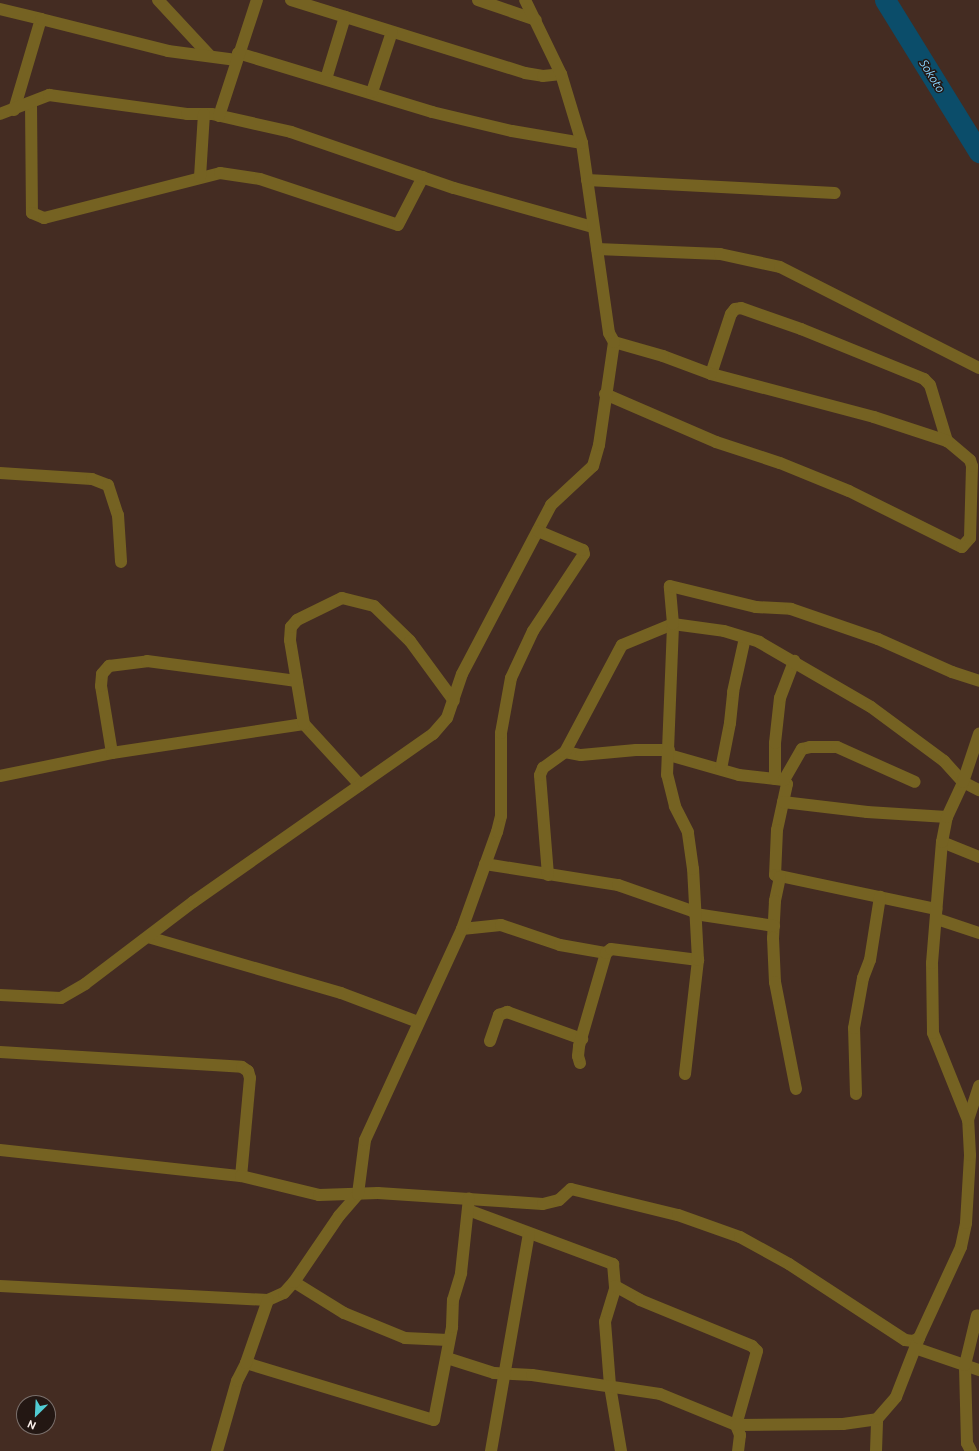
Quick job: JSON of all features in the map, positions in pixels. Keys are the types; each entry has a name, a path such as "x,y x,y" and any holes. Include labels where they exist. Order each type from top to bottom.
{"street":[{"path":"158,0 210,56"},
{"path":"219,116 237,56 257,0"},
{"path":"291,0 525,73 543,76 561,74"},
{"path":"478,0 536,20"},
{"path":"0,995 61,998 85,984 360,784 433,734 446,718 454,701 462,674 538,531 557,499 594,466 599,445 605,394 614,342 609,333 586,180 582,143 561,74 525,0"},
{"path":"0,9 168,51 210,56 237,56 326,78 432,112 512,132 582,143"},
{"path":"326,78 345,17"},
{"path":"14,110 41,19"},
{"path":"372,92 392,32"},
{"path":"0,114 14,110 49,95 219,116 291,132 454,188 594,227"},
{"path":"31,103 32,213 36,217 44,218 128,198 200,177 220,173 260,179 398,225 423,177"},
{"path":"200,177 204,114"},
{"path":"586,180 835,193"},
{"path":"597,249 720,254 780,266 979,368"},
{"path":"711,374 732,314 735,309 741,308 801,329 924,379 930,385 947,441"},
{"path":"605,394 716,442 780,463 849,491 962,547 970,538 972,466 970,460 947,441 874,417 711,374 663,356 614,342"},
{"path":"0,473 92,479 108,485 118,515 121,562"},
{"path":"0,1286 268,1300 284,1293 294,1282 339,1216 358,1194 365,1140 462,929 501,816 501,733 511,678 533,631 584,554 583,550 538,531"},
{"path":"685,1074 698,960 689,837 675,806 667,775 673,624 670,586 756,607 791,609 878,639 952,672 979,681"},
{"path":"360,784 304,724 297,681 291,627 297,620 342,598 374,606 410,641 454,701"},
{"path":"548,875 540,775 543,768 565,752 622,645 673,624 724,631 759,642 871,706 944,761 963,782 979,790"},
{"path":"721,769 730,723 733,692 745,638"},
{"path":"112,753 101,686 102,674 109,666 147,661 297,681"},
{"path":"780,779 775,743 780,698 794,661"},
{"path":"0,776 112,753 304,724"},
{"path":"979,734 963,782 947,817 942,842 932,963 933,1033 968,1120 979,1129"},
{"path":"780,779 802,749 810,747 837,747 915,782"},
{"path":"565,752 581,755 636,750 669,752 739,775 780,779 787,784 777,830 775,875 880,897 936,914 979,933"},
{"path":"783,802 867,812 947,817"},
{"path":"942,842 979,857"},
{"path":"485,864 618,885 695,913 774,926"},
{"path":"780,877 774,926 775,982 796,1089"},
{"path":"856,1094 854,1028 863,978 870,960 880,897"},
{"path":"462,929 501,925 560,945 606,953"},
{"path":"148,937 341,993 418,1022"},
{"path":"580,1063 578,1056 582,1039 606,953 611,949 698,960"},
{"path":"490,1041 499,1015 507,1012 582,1039"},
{"path":"0,1052 242,1067 248,1071 250,1078 241,1176"},
{"path":"876,1451 877,1419 896,1396 917,1343 961,1247 966,1223 969,1162 968,1120 979,1086"},
{"path":"0,1150 241,1176 319,1195 358,1194 469,1204 544,1204 559,1200 570,1189 678,1215 740,1237 788,1264 905,1340 913,1341 979,1370"},
{"path":"469,1204 529,1233 613,1264 615,1286 605,1322 610,1386 621,1451"},
{"path":"246,1363 434,1420 447,1358 453,1300 461,1273 469,1204"},
{"path":"491,1451 529,1233"},
{"path":"294,1282 344,1313 405,1338 448,1340"},
{"path":"615,1286 640,1300 752,1346 757,1351 736,1425 740,1435 738,1451"},
{"path":"217,1451 237,1382 246,1363 268,1300"},
{"path":"971,1451 967,1443 965,1365 977,1315"},
{"path":"447,1358 494,1374 505,1372 660,1394 736,1425 843,1424 877,1419"}],"waterway":[{"name":"Sokoto","path":"885,0 979,152"}]}
